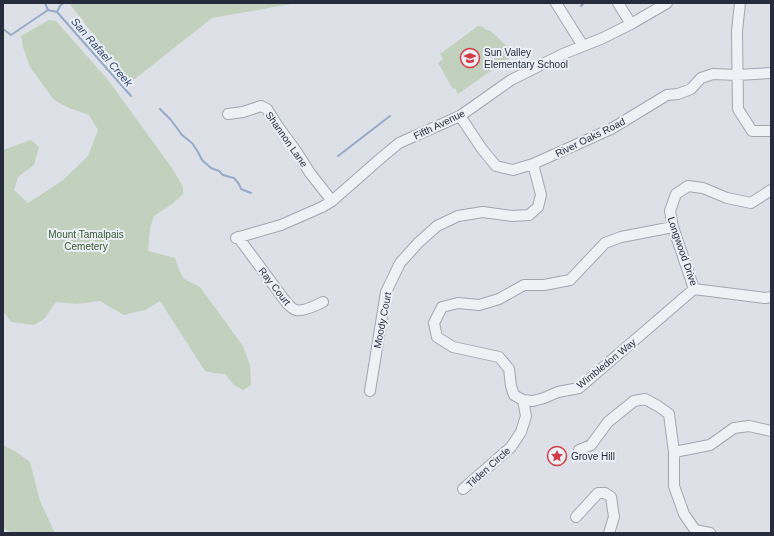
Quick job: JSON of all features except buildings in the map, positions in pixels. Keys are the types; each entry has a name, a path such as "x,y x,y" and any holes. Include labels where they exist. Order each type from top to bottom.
{"street":[{"path":"556,3 582,46"},
{"path":"618,3 631,24"},
{"name":"Fifth Avenue","path":"237,237 281,225 322,207 332,201 399,143 460,116 511,80 563,54 603,38 667,3"},
{"path":"740,3 737,31 738,109 752,131 771,131"},
{"name":"River Oaks Road","path":"460,116 482,149 496,166 513,170 533,164 611,129 667,95 678,94 691,89 701,78 713,74 737,76 771,73"},
{"name":"Shannon Lane","path":"228,114 243,112 261,106 267,109 310,173 332,201"},
{"name":"Moody Court","path":"370,391 386,292 400,263 418,243 437,226 458,216 482,212 512,216 529,215 538,208 541,195 533,164"},
{"name":"Longwood Drive","path":"771,190 751,203 727,198 703,188 688,186 676,194 670,211 694,289 764,298 771,297"},
{"path":"523,400 514,395 511,386 509,369 500,357 453,347 437,337 434,323 442,307 458,303 479,305 499,299 524,285 544,285 570,280 605,243 621,237 674,227"},
{"name":"Ray Court","path":"237,237 286,302 294,309 297,311 302,310 323,302"},
{"name":"Wimbledon Way","path":"523,400 533,401 558,392 579,388 694,289"},
{"path":"579,450 591,445 608,422 634,401 645,399 658,406 669,414 674,452 674,486 684,514 695,530 710,533"},
{"name":"Tilden Circle","path":"463,489 511,447 518,437 526,416 523,400"},
{"path":"674,452 710,445 734,428 749,426 771,431"},
{"path":"576,517 598,493 605,493 611,497 614,517 609,533"}],"green space":[{"path":"69,3 297,3 212,18 131,82"},
{"name":"Mount Tamalpais Cemetery","path":"49,20 56,21 108,80 172,168 183,187 183,194 172,204 154,216 150,228 148,251 175,258 184,279 200,287 243,346 250,365 251,385 243,390 234,385 225,374 205,371 160,301 145,310 124,315 100,301 77,304 56,302 44,319 34,325 11,322 3,311 3,150 31,140 39,147 34,165 18,177 14,190 28,203 62,181 88,156 98,130 89,115 69,108 54,100 30,67 21,36"},
{"path":"478,26 484,27 484,29 491,31 515,54 458,94 455,88 453,89 438,63 443,59 440,54"},
{"path":"3,445 30,462 40,501 54,533 12,533 3,528"}],"waterway":[{"name":"San Rafael Creek","path":"45,3 48,10"},
{"path":"57,12 63,3"},
{"name":"San Rafael Creek","path":"581,6 584,3"},
{"name":"San Rafael Creek","path":"3,29 11,35 48,10 57,12 131,96"},
{"name":"San Rafael Creek","path":"160,109 171,120 182,135 192,143 202,160 211,168 219,171 223,175 234,178 241,189 251,193"},
{"name":"San Rafael Creek","path":"338,156 390,116"}],"place":[{"name":"Sun Valley Elementary School","path":"470,58"},
{"name":"Grove Hill","path":"557,456"}]}
